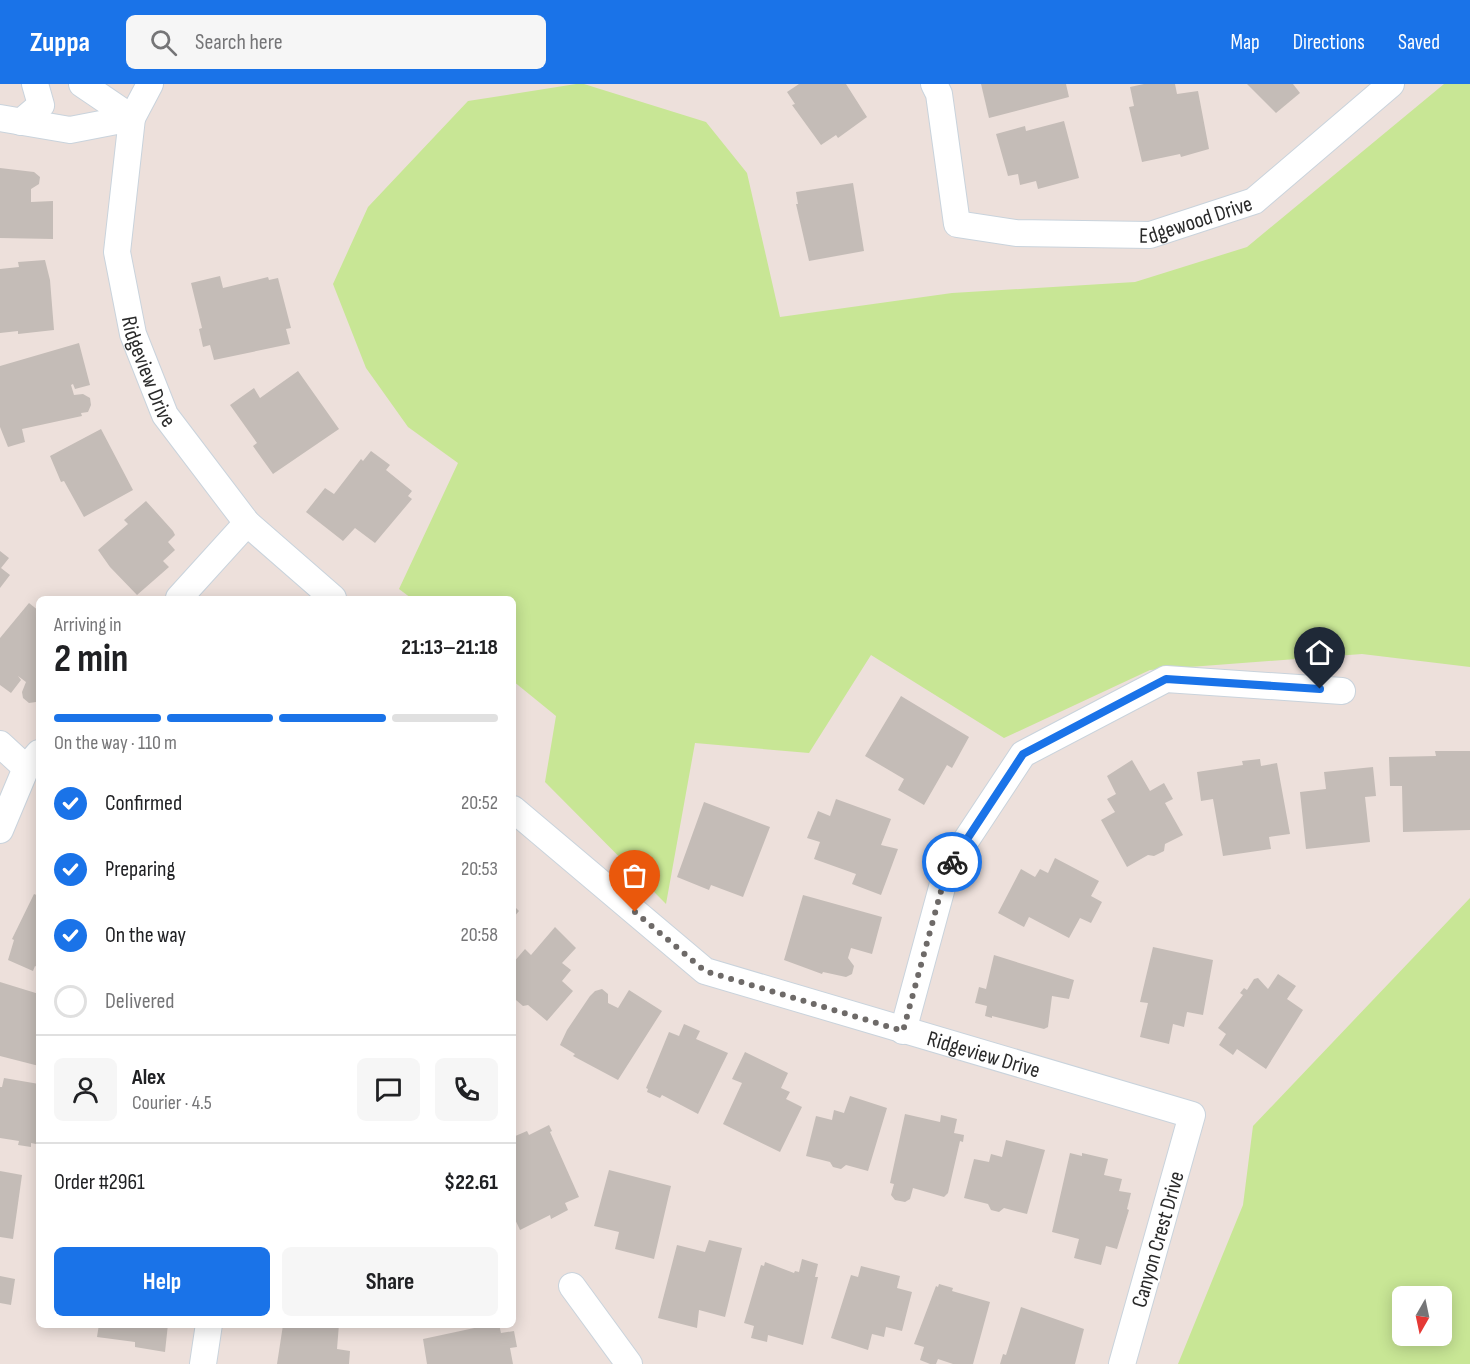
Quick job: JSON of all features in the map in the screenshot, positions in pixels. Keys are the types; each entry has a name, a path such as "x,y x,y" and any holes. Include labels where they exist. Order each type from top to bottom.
{"street":[{"path":"10,120 41,105 35,84"},
{"path":"82,84 132,118"},
{"name":"Ridgeview Drive","path":"150,84 132,118 117,252 133,334 165,415 247,523 331,596"},
{"name":"Edgewood Drive","path":"933,84 939,94 957,224 1016,233 1150,235 1254,201 1391,84"},
{"path":"10,120 70,130 132,118"},
{"path":"181,596 247,523"},
{"path":"903,1031 947,869 1023,754 1166,679 1342,691"},
{"path":"0,744 32,760 0,830"},
{"name":"Ridgeview Drive","path":"516,812 705,971 1192,1115"},
{"name":"Canyon Crest Drive","path":"1122,1364 1192,1115"},
{"path":"572,1286 629,1364"},
{"path":"202,1364 208,1328"}],"green space":[{"path":"584,84 706,122 747,173 780,317 952,293 1135,282 1247,247 1444,84 1470,84 1470,667 1362,654 1150,670 1004,738 871,655 809,753 695,743 666,904 545,782 556,716 516,683 516,596 408,596 399,589 458,463 408,427 366,368 333,284 368,207 468,101"},
{"path":"1470,898 1470,1364 1178,1364 1243,1205 1253,1126"}],"building":[{"path":"799,84 846,84 867,117 838,138 836,135 821,145 792,105 795,104 787,92"},
{"path":"981,84 1066,84 1069,97 989,118"},
{"path":"1144,84 1175,84 1177,94 1198,91 1209,149 1181,157 1180,154 1142,162 1129,107 1134,106 1130,87"},
{"path":"1247,84 1293,84 1300,93 1276,113"},
{"path":"1064,121 1079,178 1038,189 1036,181 1020,185 1018,174 1008,176 996,134 1025,126 1026,131"},
{"path":"0,168 34,172 40,177 39,184 31,189 31,202 53,201 53,239 0,238"},
{"path":"853,183 864,251 809,261 796,204 798,204 796,192"},
{"path":"45,260 50,280 54,330 18,334 18,331 0,333 0,269 19,267 18,262"},
{"path":"220,276 223,288 268,277 269,280 278,278 291,328 286,329 290,344 214,360 210,345 203,347 199,329 202,328 191,283"},
{"path":"79,343 90,385 75,389 73,384 71,385 74,395 83,394 90,398 91,405 88,412 81,413 82,416 22,429 25,442 8,447 0,427 0,366"},
{"path":"298,371 339,429 273,474 253,446 257,443 230,405 254,388 260,398"},
{"path":"101,429 133,490 84,517 64,481 61,482 50,456"},
{"path":"371,451 390,465 386,470 412,491 408,496 412,499 375,543 355,528 343,541 306,512 325,488 334,494 361,459 363,461"},
{"path":"146,501 173,531 175,535 168,542 175,550 163,561 169,567 137,595 110,567 98,550 128,524 124,520"},
{"path":"0,551 9,558 1,568 10,575 0,588"},
{"path":"29,603 36,609 36,702 29,703 23,698 22,692 26,682 18,676 21,680 11,693 0,685 0,638"},
{"path":"901,696 969,737 952,768 947,765 924,805 898,790 904,779 865,756"},
{"path":"1435,751 1470,751 1470,830 1403,832 1402,786 1390,786 1389,757 1436,756"},
{"path":"1260,759 1261,766 1277,763 1290,834 1269,837 1271,849 1223,856 1213,799 1201,801 1197,772 1243,765 1242,761"},
{"path":"1132,760 1150,791 1164,783 1173,799 1165,803 1183,835 1165,844 1164,851 1154,856 1148,855 1127,867 1101,820 1115,812 1107,799 1116,794 1107,776"},
{"path":"1373,767 1376,796 1365,797 1370,842 1306,849 1300,792 1326,789 1324,772"},
{"path":"836,799 891,819 881,845 898,849 881,895 852,884 856,874 814,859 820,842 807,838 818,811 830,816"},
{"path":"704,802 770,827 743,897 711,885 709,890 677,877"},
{"path":"1055,858 1099,881 1091,896 1102,902 1091,923 1080,918 1069,938 1029,917 1024,927 998,913 1021,869 1035,877 1040,869 1048,873"},
{"path":"34,894 36,895 36,966 33,971 8,960 14,940 12,939"},
{"path":"803,895 882,917 872,954 851,948 848,958 854,966 852,974 846,977 823,972 822,974 784,960"},
{"path":"555,927 576,948 562,963 571,970 562,981 573,991 547,1021 528,1005 523,1006 516,1000 516,960 525,949 531,955"},
{"path":"1153,947 1213,960 1203,1015 1187,1012 1184,1027 1173,1024 1169,1044 1140,1037 1148,1003 1140,1002"},
{"path":"994,955 1074,980 1069,999 1052,996 1048,1027 1044,1029 985,1016 987,1006 975,1003 979,987 986,989"},
{"path":"1278,974 1296,986 1287,999 1303,1010 1266,1069 1237,1049 1233,1055 1219,1045 1226,1034 1218,1028 1243,995 1240,993 1244,988 1247,990 1254,979 1258,978 1268,989"},
{"path":"0,982 36,993 36,1065 0,1056"},
{"path":"602,989 608,994 608,1003 618,1008 629,990 662,1011 618,1080 573,1056 575,1054 560,1045 567,1030 590,996"},
{"path":"684,1024 700,1031 696,1039 728,1053 698,1114 662,1095 660,1098 647,1092 646,1088 669,1032 679,1036"},
{"path":"745,1052 788,1073 781,1088 790,1092 786,1099 802,1107 780,1152 723,1124 742,1083 732,1079"},
{"path":"4,1078 36,1083 36,1144 31,1143 31,1147 18,1145 19,1141 0,1138 0,1087 2,1087"},
{"path":"850,1096 887,1108 868,1171 846,1165 841,1169 833,1167 830,1162 806,1156 816,1116 832,1120 834,1110 844,1113"},
{"path":"905,1114 940,1122 941,1115 957,1119 954,1133 964,1135 963,1142 960,1141 948,1193 944,1197 913,1188 910,1199 905,1202 895,1200 891,1195 894,1184 890,1183"},
{"path":"549,1125 579,1197 565,1203 568,1210 551,1219 550,1215 520,1230 516,1221 516,1136 527,1131 529,1135"},
{"path":"1006,1140 1045,1150 1027,1214 1004,1208 999,1212 991,1210 988,1204 964,1198 974,1159 989,1162 991,1154 1002,1157"},
{"path":"1070,1153 1082,1156 1082,1153 1108,1159 1104,1175 1122,1179 1119,1191 1131,1193 1127,1209 1129,1210 1117,1249 1106,1246 1101,1265 1074,1258 1079,1239 1052,1232"},
{"path":"609,1170 671,1186 654,1259 615,1249 619,1232 594,1226"},
{"path":"0,1171 22,1175 13,1239 0,1237"},
{"path":"709,1240 742,1248 725,1317 699,1310 697,1328 658,1318 677,1245 705,1252"},
{"path":"802,1259 818,1264 815,1277 818,1277 803,1345 768,1335 767,1342 751,1338 754,1326 744,1323 761,1265 764,1266 765,1262 794,1273 799,1272"},
{"path":"861,1266 900,1276 897,1288 912,1292 902,1331 886,1327 884,1337 872,1334 868,1350 831,1338 851,1275 858,1277"},
{"path":"0,1276 15,1279 11,1305 0,1303"},
{"path":"939,1284 953,1288 952,1291 990,1302 973,1364 953,1364 938,1359 936,1364 930,1364 920,1360 924,1347 914,1344 936,1286 938,1287"},
{"path":"1021,1307 1084,1329 1075,1364 1000,1364 1003,1354 1006,1355"},
{"path":"98,1328 168,1328 165,1352 135,1347 135,1342 97,1337"},
{"path":"283,1328 339,1328 337,1349 350,1351 349,1364 277,1364"},
{"path":"474,1328 500,1328 501,1333 514,1331 517,1347 510,1348 513,1364 427,1364 423,1339"}],"way so far":[{"path":"635,912 705,971 903,1031 947,869 952,862"}],"route":[{"path":"952,862 1023,754 1166,679 1320,689"}]}
